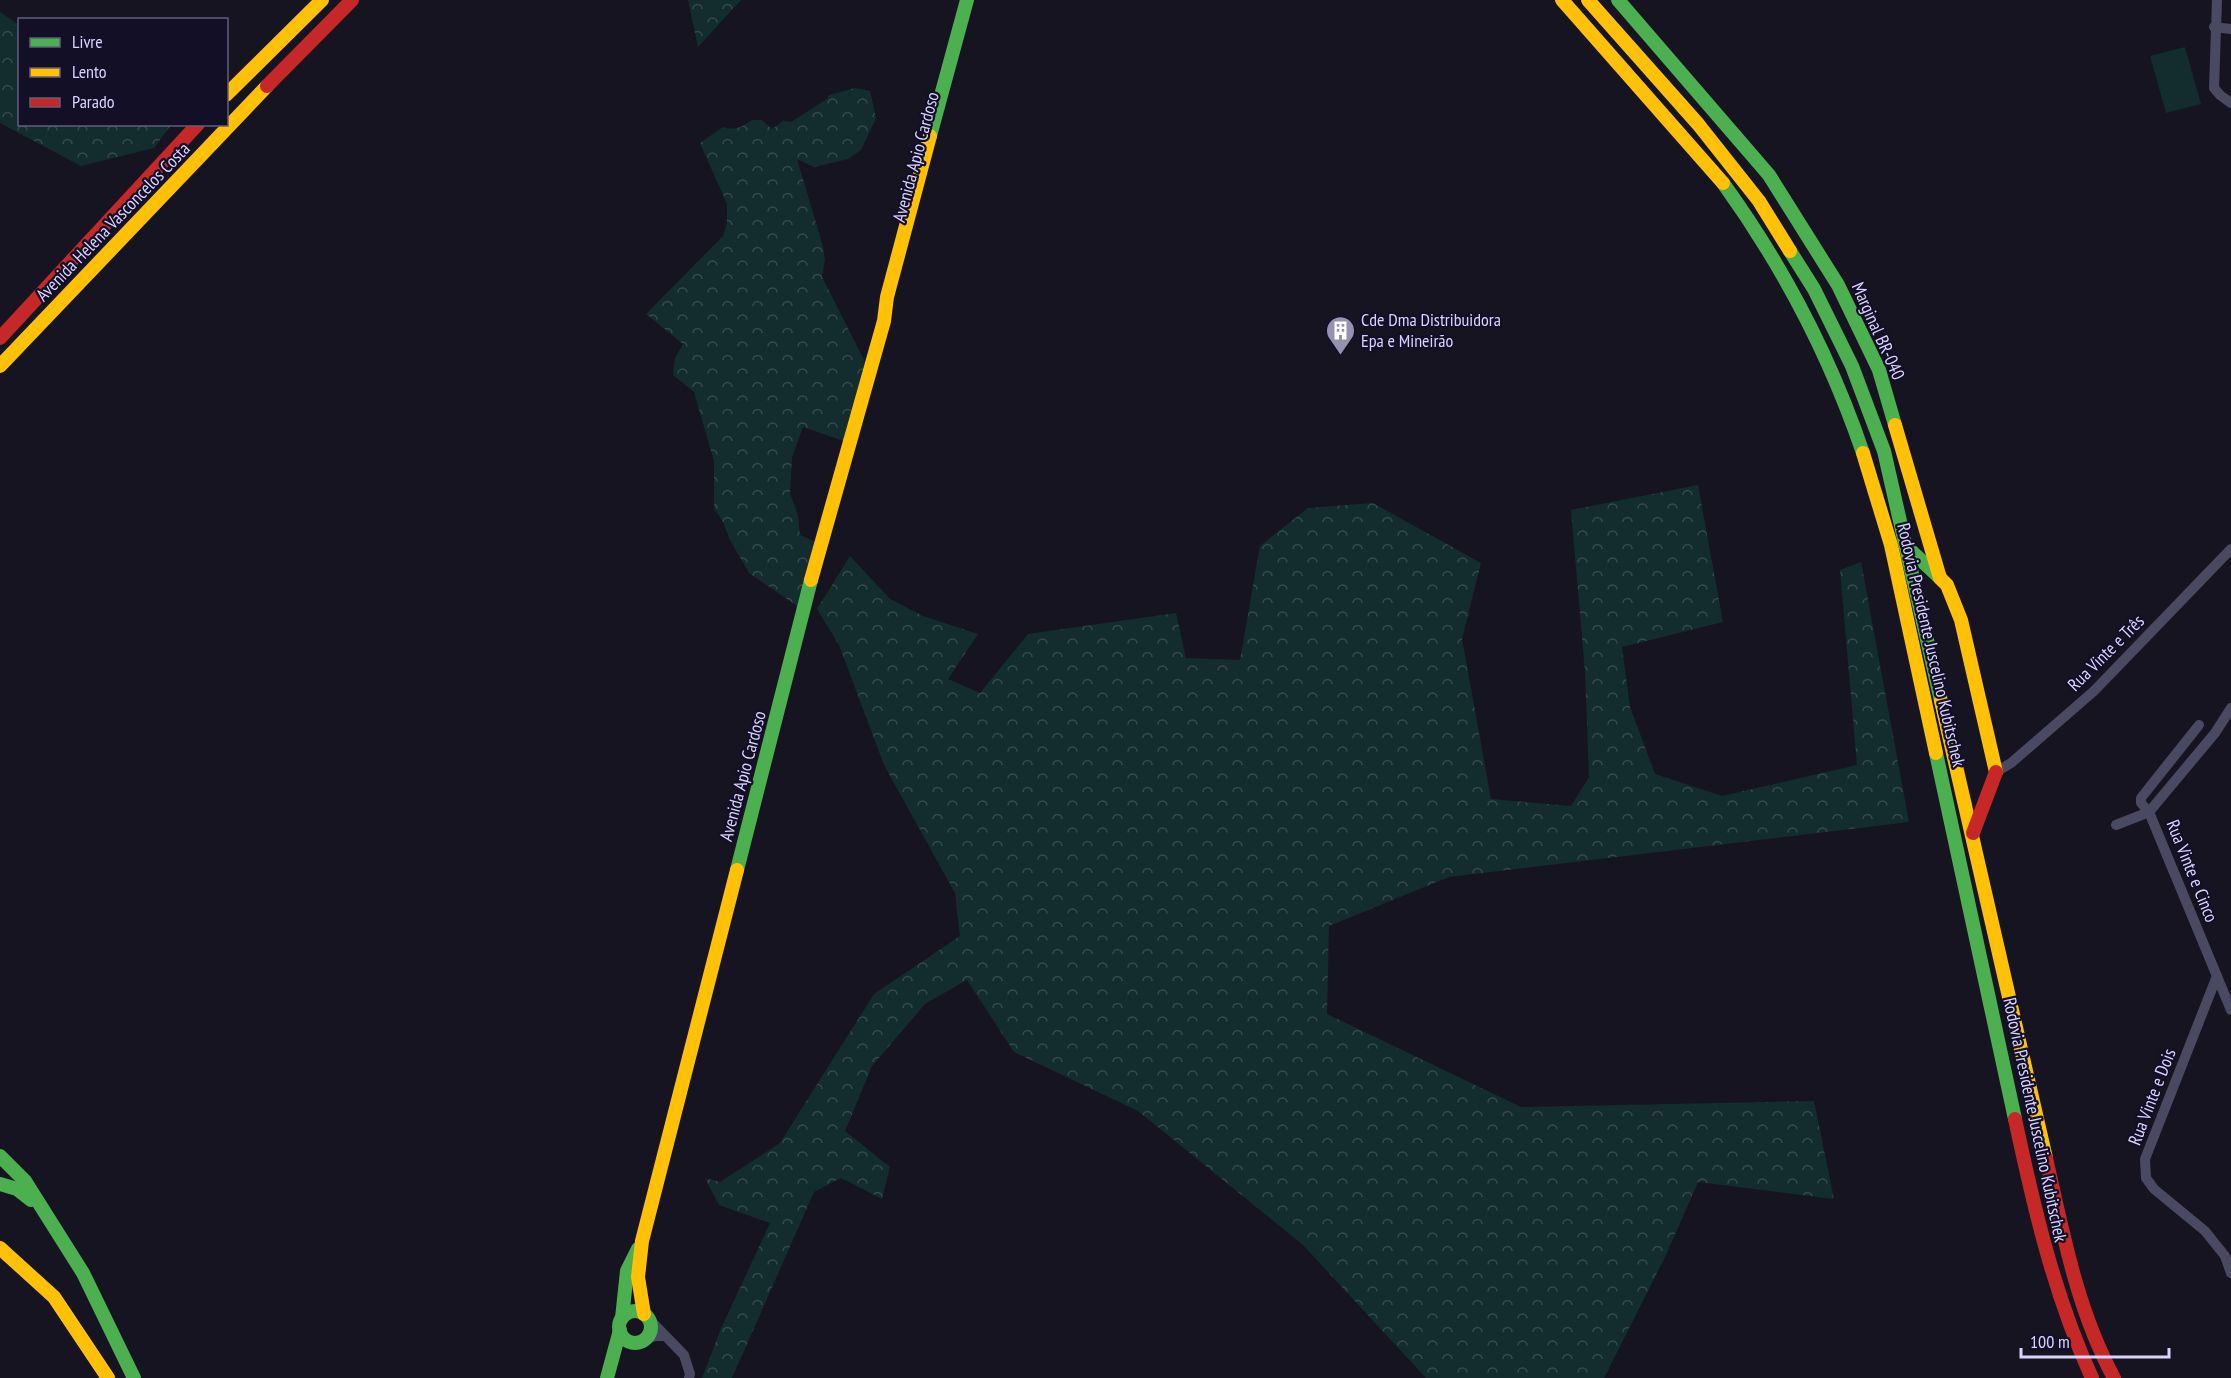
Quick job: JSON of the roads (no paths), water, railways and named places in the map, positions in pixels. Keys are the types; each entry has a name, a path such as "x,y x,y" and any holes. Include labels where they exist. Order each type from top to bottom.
{"main road":[{"path":"228,93 322,0"},
{"name":"Avenida Helena Vasconcelos Costa","path":"0,366 352,0"},
{"name":"Avenida Apio Cardoso","path":"646,1316 639,1277 642,1241 816,560 884,321 887,297 967,0"},
{"name":"Avenida Apio Cardoso","path":"884,321 897,300 976,0"},
{"name":"Rodovia Presidente Juscelino Kubitschek","path":"1562,0 1720,181 1752,226 1781,271 1817,340 1866,459 1891,546 2033,1203 2060,1302 2092,1378"},
{"name":"Rodovia Presidente Juscelino Kubitschek","path":"1588,0 1712,141 1759,201 1814,289 1852,366 1884,451 2073,1276 2098,1349 2114,1378"},
{"name":"Marginal BR-040","path":"1618,0 1769,175 1838,285 1879,370 1940,578 1947,585 1961,620 1996,772"},
{"name":"Avenida Helena Vasconcelos Costa","path":"0,338 196,126"},
{"path":"1906,547 1940,578"},
{"path":"1973,833 1996,772"},
{"path":"0,1156 25,1181 83,1273 134,1378"},
{"path":"0,1184 22,1192 44,1212"},
{"name":"Avenida Apio Cardoso","path":"607,1378 621,1324 627,1271 642,1241"},
{"path":"2,1249 54,1297 108,1378"},
{"path":"633,1312 646,1316 651,1330 641,1341 626,1340 621,1324 633,1312"},
{"name":"Avenida Apio Cardoso","path":"607,1378 630,1349 641,1341"}],"street":[{"path":"2217,0 2214,27 2214,88 2231,103"},
{"path":"2214,27 2231,29"},
{"name":"Rua Vinte e Três","path":"1996,772 2011,763 2094,691 2231,549"},
{"path":"2116,825 2149,812 2230,716"},
{"path":"2149,812 2140,803 2141,798 2199,725"},
{"name":"Rua Vinte e Cinco","path":"2149,812 2231,1010"},
{"name":"Rua Vinte e Dois","path":"2217,976 2145,1159 2146,1178 2154,1189 2205,1231 2228,1254 2231,1273"},
{"path":"646,1316 684,1355 689,1378"},
{"path":"641,1341 655,1336 664,1336"}],"place":[{"name":"Cde Dma Distribuidora Epa e Mineirão","path":"1340,356"}]}
